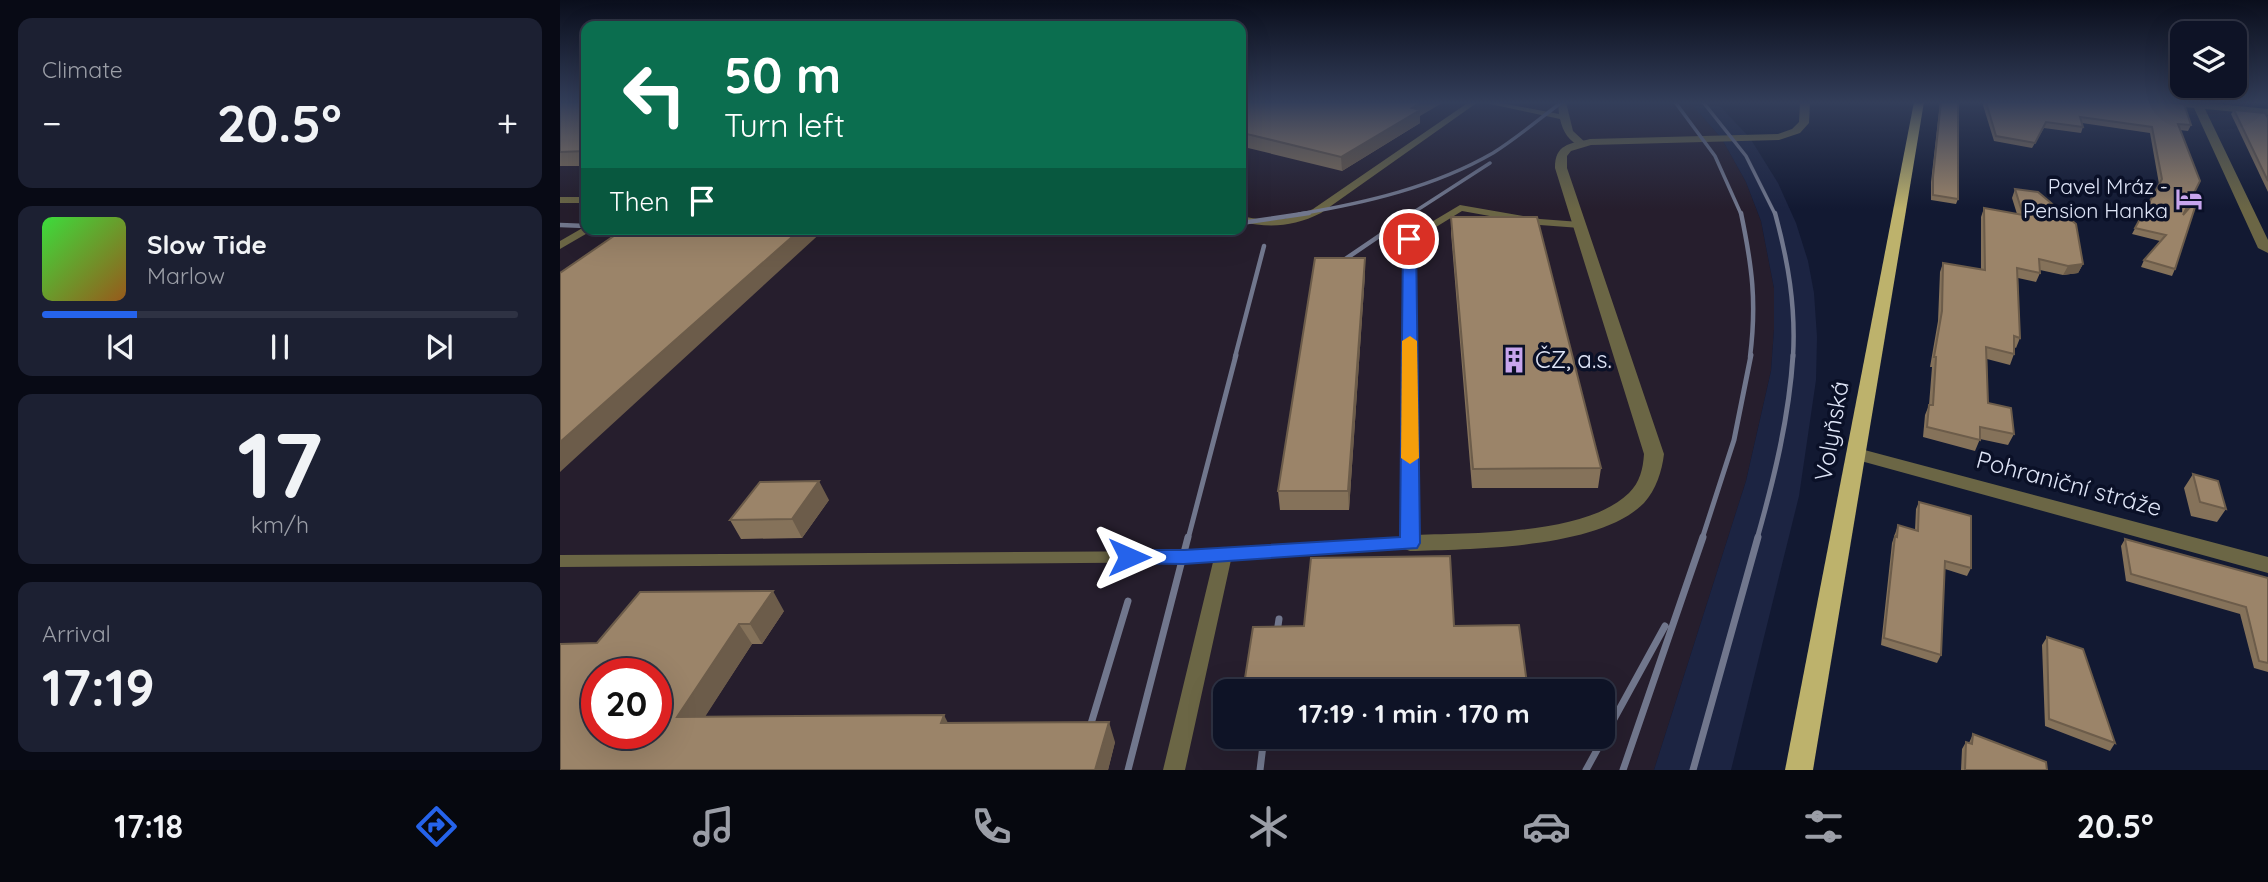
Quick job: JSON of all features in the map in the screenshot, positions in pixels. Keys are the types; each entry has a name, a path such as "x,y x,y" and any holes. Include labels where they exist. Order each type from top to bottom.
{"main road":[{"name":"Volyňská","path":"1799,770 1913,138"}],"street":[{"path":"1410,543 1496,539 1575,529 1606,519 1628,507 1643,491 1651,475 1654,454 1560,159 1567,149 1582,144 1731,138"},
{"path":"2213,138 2265,248 2268,249"},
{"name":"Pohraniční stráže","path":"1857,454 2268,565"}],"lane":[{"path":"1246,220 1280,225 1296,223 1423,138"},
{"path":"1572,138 1582,144"},
{"path":"560,200 581,200"},
{"path":"560,561 1223,555 1410,543 1409,239 1460,208 1540,222 1580,225"},
{"path":"560,246 581,233"},
{"path":"1174,770 1223,555"}],"shaded area":[{"name":"ČZ, a.s.","path":"560,138 581,138 581,235 1246,235 1246,138 1721,138 1746,182 1761,221 1774,288 1771,371 1746,481 1654,770 560,770"},
{"path":"1750,138 1778,183 1796,223 1808,261 1814,293 1816,380 1799,496 1731,770 1654,770 1746,481 1771,371 1774,288 1761,221 1746,182 1722,139"}],"building":[{"path":"560,138 581,138 581,151 560,152"},
{"path":"1263,138 1373,138 1341,157"},
{"path":"1937,138 1958,138 1958,199 1933,195"},
{"path":"2007,138 2038,138 2035,143"},
{"path":"2154,138 2183,138 2200,181 2183,215 2198,198 2175,269 2144,260 2166,235 2135,228 2162,179"},
{"path":"2247,138 2268,138 2268,181"},
{"path":"2015,189 2038,192 2076,224 2083,264 2068,266 2039,259 2040,273 2017,268 2020,338 2014,336 2014,354 1986,347 1988,403 2011,408 2014,434 1980,427 1980,440 1927,427 1929,405 1933,405 1934,357 1942,311 1943,263 1985,270 1984,208 2023,215"},
{"name":"ČZ, a.s.","path":"1451,217 1537,217 1601,468 1473,469"},
{"path":"615,235 794,235 560,442 560,273"},
{"path":"1315,258 1365,258 1348,491 1278,491"},
{"path":"2193,474 2218,481 2226,509 2200,502"},
{"path":"819,481 792,519 730,520 760,482"},
{"path":"1919,502 1971,516 1971,568 1945,561 1941,655 1884,638 1895,536 1897,537 1898,525 1918,531"},
{"path":"2125,539 2268,578 2268,663 2259,661 2246,607 2131,574"},
{"path":"1450,556 1454,626 1519,625 1526,679 1245,679 1253,627 1304,626 1311,558"},
{"path":"773,591 750,624 739,624 677,717 944,715 941,723 1109,722 1095,770 560,770 560,644 597,643 640,592"},
{"path":"2047,637 2083,649 2115,743 2049,719"},
{"path":"1973,734 2046,762 2047,770 1965,770 1966,742 1972,744"}],"railway":[{"path":"1299,214 1374,199 1423,184 1470,165 1515,138"},
{"path":"1702,138 1715,156 1741,214"},
{"path":"1732,138 1746,156 1775,214"},
{"path":"1411,214 1490,163"},
{"path":"1246,222 1309,213"},
{"path":"1338,264 1413,213"},
{"path":"1741,213 1752,284 1750,357"},
{"path":"1775,213 1790,284 1793,355"},
{"path":"560,225 581,226"},
{"path":"1235,357 1264,246"},
{"path":"1188,539 1236,355"},
{"path":"1702,539 1734,440 1751,355"},
{"path":"1757,539 1780,448 1793,355"},
{"path":"1128,770 1188,537"},
{"path":"1623,770 1703,537"},
{"path":"1693,770 1758,537"},
{"path":"1077,770 1128,601"},
{"path":"1275,646 1279,619"},
{"path":"1586,770 1665,626"},
{"path":"1260,770 1263,749"}],"slow traffic":[{"path":"1410,341 1410,458"}],"place":[{"name":"Pavel Mráz - Pension Hanka","path":"2189,199"},
{"name":"ČZ, a.s.","path":"1514,360"}],"route":[{"path":"1129,557 1184,557 1410,543 1409,239"}]}
